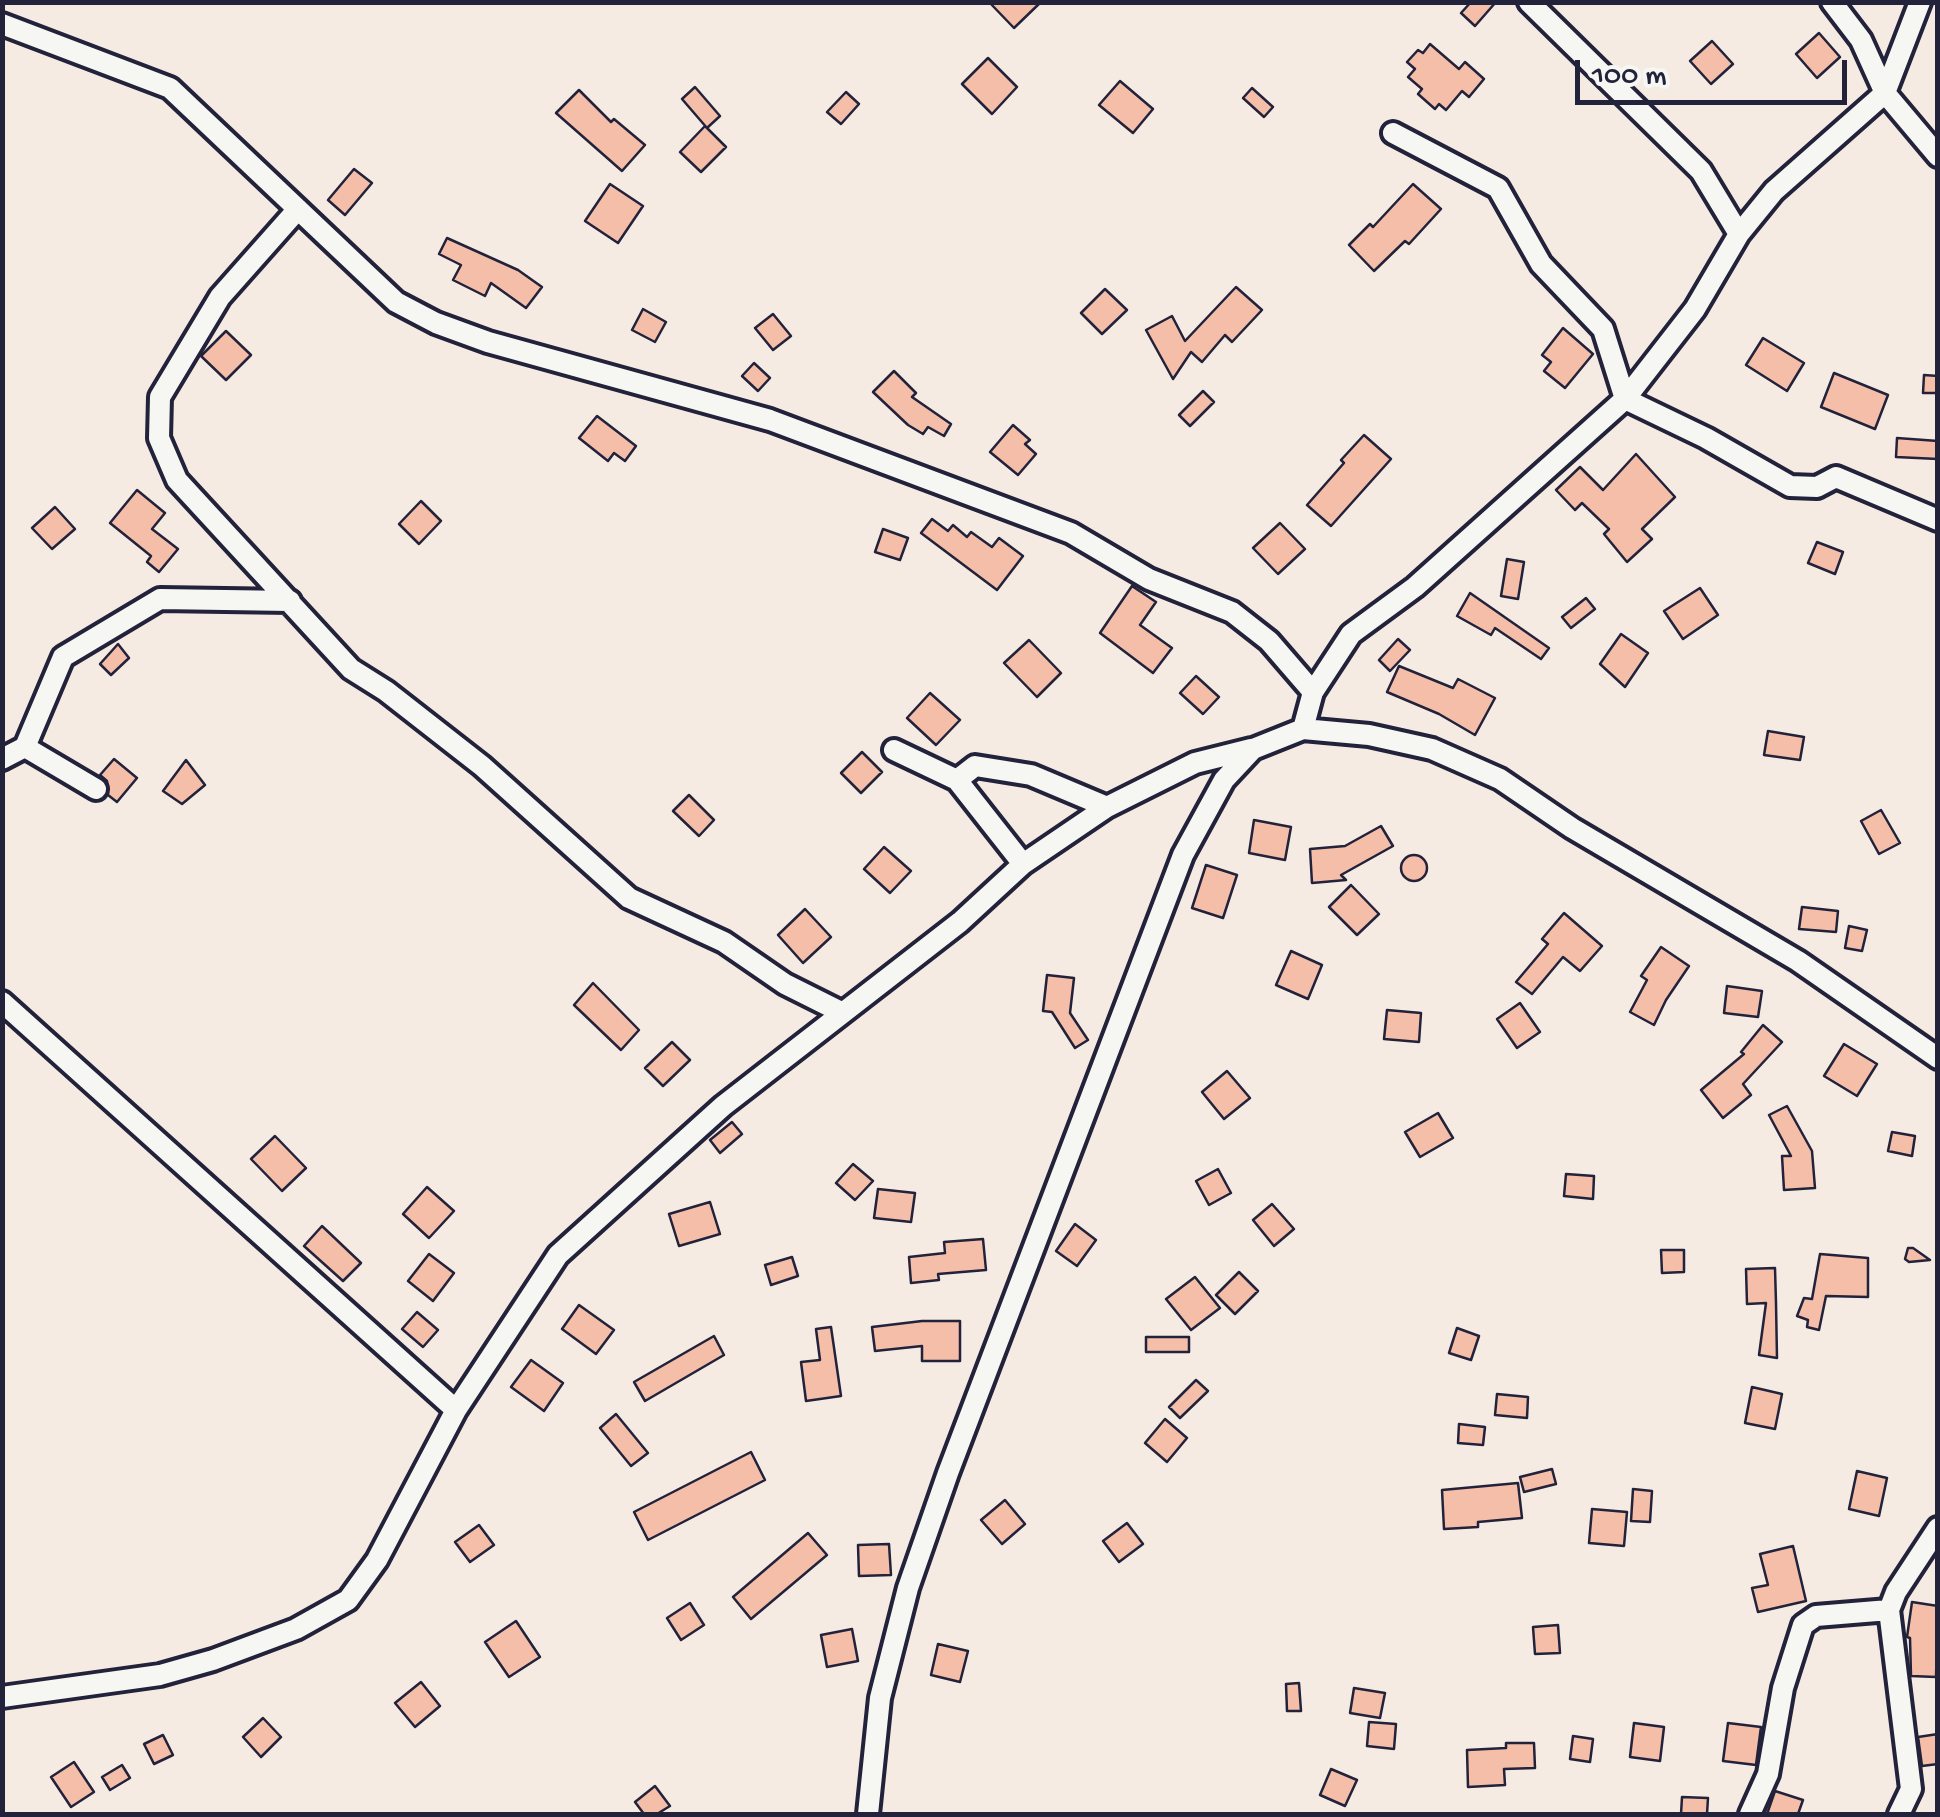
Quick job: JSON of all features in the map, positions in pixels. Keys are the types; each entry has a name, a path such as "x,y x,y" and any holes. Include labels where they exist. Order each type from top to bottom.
{"street":[{"path":"1530,2 1701,171 1739,234"},
{"path":"1832,2 1861,40 1884,93 1938,156"},
{"path":"1303,729 1313,692 1351,634 1415,587 1624,399 1695,309 1739,234 1774,191 1884,93 1920,2"},
{"path":"2,24 170,88 396,302 436,323 488,342 770,420 1071,533 1149,579 1232,612 1269,641 1313,692"},
{"path":"1393,133 1498,188 1541,264 1603,329 1624,399 1706,438 1790,486 1817,487 1836,478 1938,520"},
{"path":"298,210 220,297 160,397 159,438 177,480 351,669 386,691 482,766 629,898 724,942 785,984 841,1012"},
{"path":"2,759 25,747 64,657 160,599 290,601"},
{"path":"2,1697 160,1675 296,1629 348,1600 378,1560 456,1410 558,1255 723,1106 960,922 1024,864 1107,808 1196,763 1253,749 1303,729 1369,735 1432,749 1500,778 1572,828 1798,962 1938,1058"},
{"path":"25,747 96,789"},
{"path":"868,1814 880,1698 908,1588 948,1472 1184,855 1224,780 1253,749"},
{"path":"894,750 957,780 1024,864"},
{"path":"957,780 974,766 1031,775 1107,808"},
{"path":"2,1002 456,1410"},
{"path":"1899,1814 1911,1789 1889,1610 1896,1592 1938,1528"},
{"path":"1750,1814 1768,1774 1784,1688 1803,1625 1816,1616 1889,1610"}],"building":[{"path":"989,2 1041,2 1014,28"},
{"path":"1471,2 1496,2 1475,26 1461,13"},
{"path":"1819,33 1840,57 1817,78 1796,54"},
{"path":"1712,41 1733,64 1711,84 1690,61"},
{"path":"1430,44 1459,69 1465,62 1484,79 1469,97 1462,91 1446,110 1439,104 1435,109 1418,94 1422,89 1408,77 1415,69 1407,62"},
{"path":"988,58 1017,87 992,114 962,84"},
{"path":"1120,81 1153,109 1133,133 1099,105"},
{"path":"695,87 720,116 707,128 682,99"},
{"path":"1252,88 1273,107 1264,117 1243,98"},
{"path":"579,90 611,122 614,119 645,145 622,171 556,113"},
{"path":"846,92 859,104 841,124 827,112"},
{"path":"705,126 726,147 701,172 680,152"},
{"path":"354,169 372,183 345,215 328,200"},
{"path":"610,184 643,206 618,243 585,221"},
{"path":"1413,184 1441,209 1409,244 1405,241 1374,271 1349,245 1370,224 1373,227"},
{"path":"447,238 518,270 542,287 526,308 491,283 485,296 453,280 461,265 439,254"},
{"path":"1236,287 1262,310 1232,342 1225,335 1202,362 1191,352 1173,379 1146,330 1172,316 1185,341"},
{"path":"1105,289 1127,310 1102,334 1081,313"},
{"path":"643,309 666,322 655,342 632,330"},
{"path":"773,314 791,336 773,350 755,328"},
{"path":"1563,328 1593,354 1565,388 1544,371 1551,362 1542,355"},
{"path":"226,331 251,355 226,380 201,356"},
{"path":"1763,338 1804,363 1787,391 1746,365"},
{"path":"754,363 770,378 758,391 742,376"},
{"path":"894,371 916,393 912,397 951,424 944,436 928,427 923,434 908,425 873,392"},
{"path":"1834,373 1888,395 1875,429 1821,407"},
{"path":"1924,375 1938,376 1938,393 1923,393"},
{"path":"1203,391 1214,402 1190,426 1179,415"},
{"path":"597,416 636,446 625,461 614,453 608,461 579,438"},
{"path":"1013,425 1030,440 1025,444 1036,454 1018,475 990,452"},
{"path":"1364,435 1391,459 1331,526 1307,505"},
{"path":"1897,438 1938,441 1938,459 1896,457"},
{"path":"1636,454 1675,497 1642,529 1652,539 1627,562 1604,534 1609,529 1582,503 1575,510 1556,490 1580,467 1603,490"},
{"path":"137,490 165,513 152,529 178,549 159,572 147,562 151,556 110,523"},
{"path":"421,501 441,521 419,544 399,524"},
{"path":"55,507 75,529 52,549 32,528"},
{"path":"932,519 948,531 953,525 967,537 971,532 992,547 999,538 1023,556 997,590 921,533"},
{"path":"1280,523 1305,549 1278,574 1253,548"},
{"path":"883,529 908,538 900,560 875,552"},
{"path":"1817,542 1843,552 1835,574 1808,563"},
{"path":"1507,559 1524,562 1518,599 1501,596"},
{"path":"1132,586 1156,602 1140,625 1172,648 1153,673 1100,633"},
{"path":"1700,588 1718,615 1683,639 1664,611"},
{"path":"1470,593 1549,648 1541,659 1495,628 1491,635 1457,616"},
{"path":"1586,598 1595,609 1571,628 1562,617"},
{"path":"1621,634 1648,653 1625,687 1600,664"},
{"path":"1398,639 1410,650 1390,671 1379,660"},
{"path":"1029,640 1061,673 1037,697 1004,663"},
{"path":"118,644 129,658 111,675 100,664"},
{"path":"1399,666 1453,688 1458,679 1495,698 1475,735 1439,714 1387,692"},
{"path":"1196,676 1219,697 1203,714 1180,693"},
{"path":"930,693 960,720 936,745 907,718"},
{"path":"1768,731 1804,737 1800,760 1764,755"},
{"path":"862,752 882,772 861,793 841,773"},
{"path":"114,759 137,778 117,802 108,795 107,781 100,775"},
{"path":"186,760 205,785 182,804 163,791"},
{"path":"689,795 714,820 699,836 673,811"},
{"path":"1881,810 1900,843 1879,854 1861,821"},
{"path":"1254,820 1291,827 1285,860 1249,853"},
{"path":"1381,826 1393,846 1341,875 1346,880 1312,883 1310,849 1345,846"},
{"path":"884,847 911,871 890,893 864,869"},
{"path":"1414,855 1423,859 1427,868 1423,877 1414,881 1405,877 1401,868 1405,859"},
{"path":"1206,865 1237,875 1223,918 1192,908"},
{"path":"1351,885 1379,914 1357,935 1329,907"},
{"path":"1802,907 1838,911 1836,932 1799,929"},
{"path":"805,909 831,937 803,963 778,935"},
{"path":"1564,913 1602,946 1580,971 1563,957 1532,994 1516,982 1548,944 1542,939"},
{"path":"1849,926 1867,930 1862,951 1845,948"},
{"path":"1661,947 1689,966 1654,1025 1630,1012 1647,980 1641,976"},
{"path":"1291,951 1322,965 1308,999 1276,985"},
{"path":"1047,975 1074,978 1070,1013 1088,1040 1075,1048 1052,1012 1043,1011"},
{"path":"593,983 639,1030 621,1050 574,1005"},
{"path":"1727,986 1762,991 1758,1017 1724,1013"},
{"path":"1520,1003 1540,1032 1517,1048 1497,1019"},
{"path":"1387,1010 1421,1013 1419,1042 1384,1039"},
{"path":"1763,1025 1782,1042 1743,1084 1751,1095 1723,1118 1701,1090 1744,1054 1741,1052"},
{"path":"672,1042 690,1060 663,1086 645,1068"},
{"path":"1844,1044 1877,1064 1857,1096 1824,1076"},
{"path":"1227,1071 1250,1098 1224,1119 1202,1092"},
{"path":"1787,1106 1812,1151 1815,1188 1784,1190 1782,1156 1791,1156 1769,1115"},
{"path":"1438,1113 1453,1138 1420,1157 1405,1132"},
{"path":"732,1122 742,1134 720,1153 710,1140"},
{"path":"1892,1132 1915,1136 1912,1156 1888,1151"},
{"path":"275,1136 306,1168 282,1191 251,1159"},
{"path":"853,1164 873,1181 855,1200 836,1183"},
{"path":"1218,1169 1231,1193 1209,1205 1196,1181"},
{"path":"1566,1174 1594,1176 1593,1199 1564,1196"},
{"path":"427,1187 454,1211 429,1238 403,1214"},
{"path":"878,1189 915,1193 911,1222 874,1218"},
{"path":"710,1202 720,1234 679,1246 669,1214"},
{"path":"1272,1204 1294,1229 1274,1246 1253,1220"},
{"path":"1075,1224 1096,1240 1077,1266 1056,1251"},
{"path":"322,1226 361,1263 343,1281 304,1246"},
{"path":"983,1239 986,1270 938,1274 939,1280 911,1283 909,1257 945,1253 944,1242"},
{"path":"1908,1248 1930,1260 1909,1262 1905,1259"},
{"path":"1661,1250 1684,1250 1684,1272 1662,1273"},
{"path":"429,1254 454,1273 433,1301 408,1281"},
{"path":"1820,1254 1868,1258 1868,1297 1826,1296 1819,1330 1807,1327 1808,1320 1797,1316 1804,1298 1812,1299"},
{"path":"792,1257 798,1276 771,1285 765,1265"},
{"path":"1775,1268 1777,1358 1759,1355 1766,1303 1747,1304 1746,1269"},
{"path":"1239,1272 1258,1291 1235,1314 1216,1295"},
{"path":"1195,1277 1220,1308 1191,1330 1166,1299"},
{"path":"579,1305 614,1330 596,1354 562,1329"},
{"path":"417,1312 438,1330 423,1347 402,1329"},
{"path":"960,1321 960,1361 922,1361 922,1346 875,1351 872,1327"},
{"path":"831,1327 841,1396 806,1401 801,1362 820,1360 816,1329"},
{"path":"1457,1328 1479,1336 1471,1360 1449,1353"},
{"path":"714,1336 724,1355 645,1401 634,1382"},
{"path":"1146,1337 1189,1337 1189,1352 1146,1352"},
{"path":"531,1360 563,1383 544,1411 511,1387"},
{"path":"1196,1380 1208,1391 1180,1418 1169,1407"},
{"path":"1752,1387 1782,1394 1775,1429 1745,1423"},
{"path":"1497,1394 1528,1397 1527,1418 1495,1415"},
{"path":"616,1414 648,1453 631,1466 600,1428"},
{"path":"1165,1419 1187,1438 1167,1462 1145,1443"},
{"path":"1459,1424 1485,1427 1483,1445 1458,1443"},
{"path":"751,1452 765,1480 648,1540 634,1512"},
{"path":"1552,1469 1556,1484 1524,1492 1520,1477"},
{"path":"1857,1471 1887,1478 1879,1516 1849,1509"},
{"path":"1518,1483 1522,1518 1444,1529 1442,1490"},
{"path":"1633,1489 1652,1491 1650,1522 1631,1521"},
{"path":"1005,1500 1025,1524 1002,1544 981,1520"},
{"path":"1592,1509 1627,1512 1624,1546 1589,1543"},
{"path":"1127,1523 1143,1544 1119,1562 1103,1541"},
{"path":"479,1525 494,1545 470,1562 455,1542"},
{"path":"808,1533 827,1555 751,1619 733,1597"},
{"path":"889,1544 891,1575 859,1576 858,1545"},
{"path":"1793,1546 1806,1601 1758,1612 1752,1588 1768,1585 1760,1554"},
{"path":"1912,1602 1938,1606 1936,1677 1911,1676 1907,1637"},
{"path":"690,1603 704,1625 681,1640 667,1618"},
{"path":"516,1621 540,1657 509,1677 485,1642"},
{"path":"1558,1625 1560,1653 1535,1654 1533,1627"},
{"path":"852,1629 858,1661 827,1667 821,1635"},
{"path":"938,1644 968,1651 960,1682 931,1675"},
{"path":"421,1682 440,1706 415,1727 395,1703"},
{"path":"1299,1683 1301,1711 1287,1711 1286,1684"},
{"path":"1354,1688 1385,1693 1380,1718 1350,1713"},
{"path":"263,1718 281,1737 261,1757 243,1737"},
{"path":"1369,1722 1396,1724 1394,1749 1367,1746"},
{"path":"1634,1723 1664,1727 1660,1761 1630,1757"},
{"path":"1728,1723 1761,1727 1756,1765 1723,1761"},
{"path":"1938,1734 1938,1764 1922,1766 1918,1737"},
{"path":"163,1735 173,1755 154,1764 144,1744"},
{"path":"1573,1736 1593,1739 1590,1762 1570,1759"},
{"path":"1506,1743 1534,1743 1535,1768 1504,1769 1505,1785 1468,1787 1467,1750 1506,1748"},
{"path":"74,1762 94,1792 71,1807 51,1777"},
{"path":"122,1765 130,1778 110,1790 102,1777"},
{"path":"1331,1769 1357,1780 1345,1806 1320,1795"},
{"path":"655,1786 670,1806 657,1814 644,1814 635,1802"},
{"path":"1775,1791 1803,1800 1798,1814 1767,1814"},
{"path":"1682,1797 1708,1798 1707,1814 1681,1814"}]}
